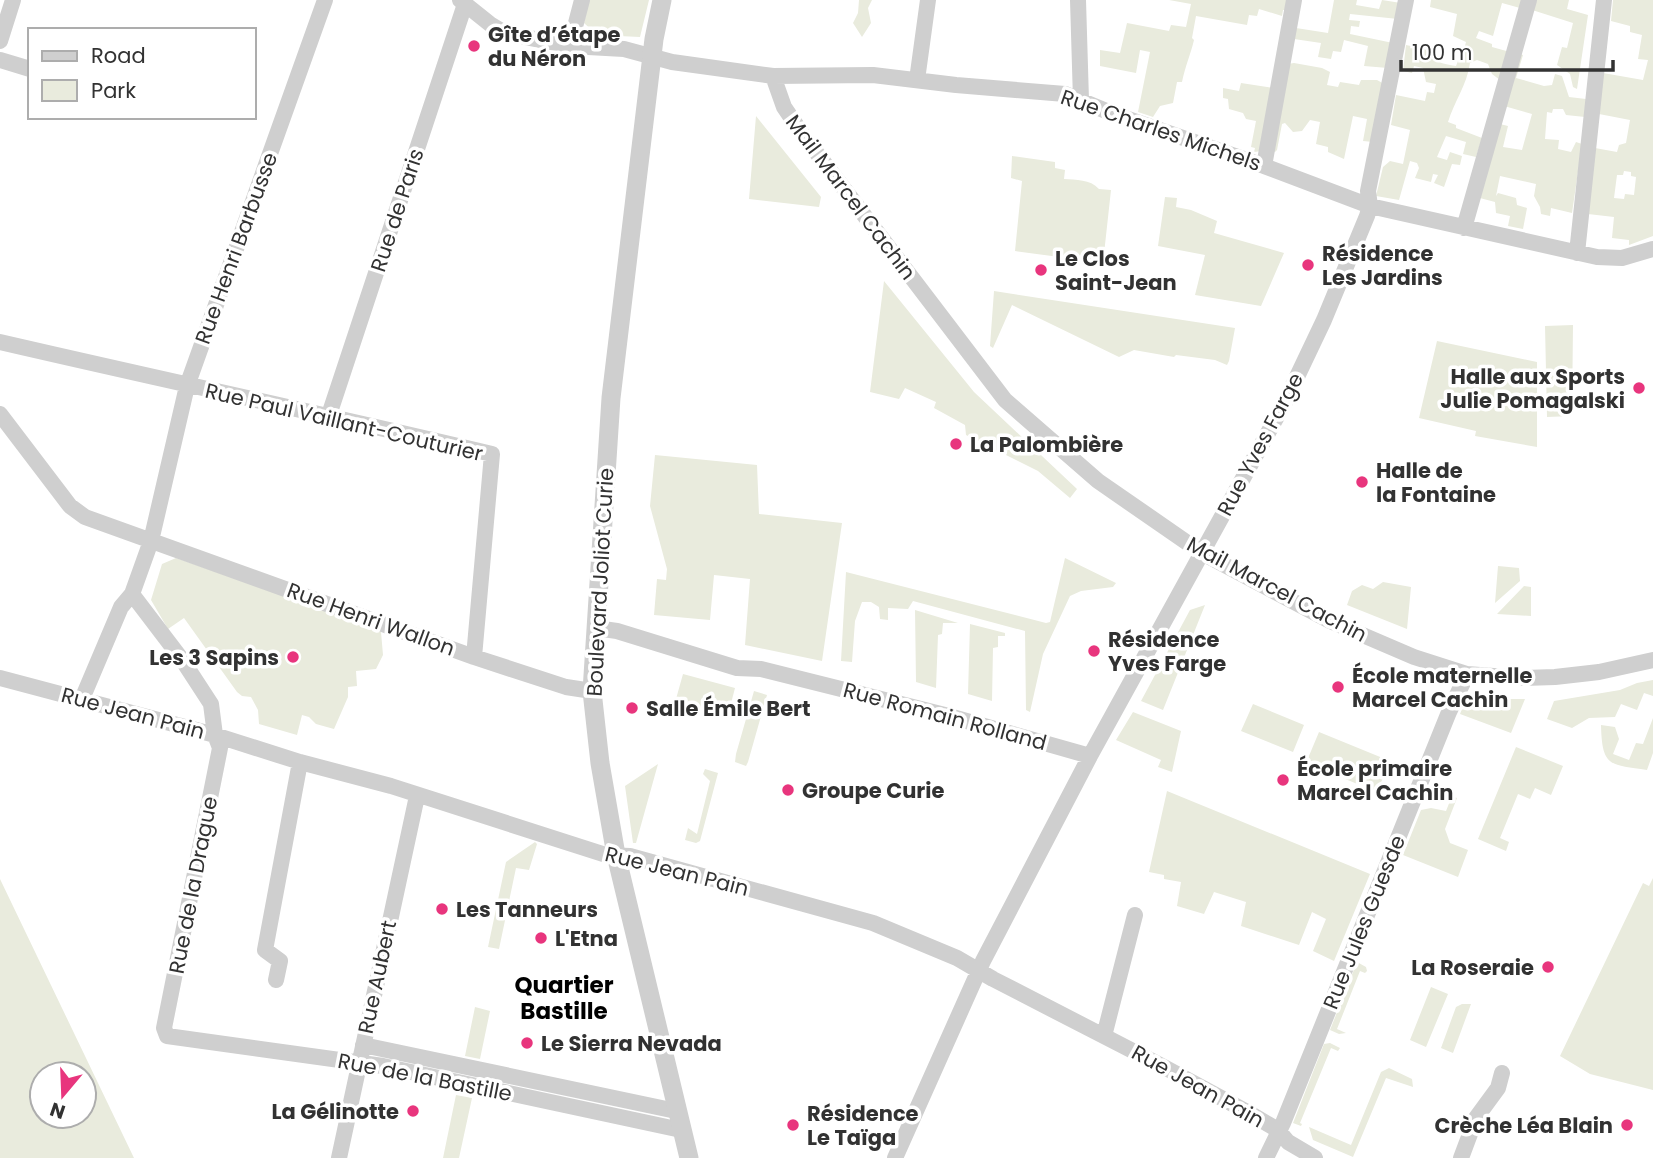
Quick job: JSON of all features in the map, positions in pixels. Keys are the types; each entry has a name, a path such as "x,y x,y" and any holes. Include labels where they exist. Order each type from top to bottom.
{"street":[{"path":"0,41 13,0"},
{"name":"Rue Henri Barbusse","path":"132,594 151,541 187,386 325,0"},
{"path":"570,46 582,0"},
{"name":"Boulevard Joliot Curie","path":"662,0 652,57 611,398 592,691 600,763 616,855 689,1158"},
{"path":"917,80 928,0"},
{"path":"1078,0 1081,100"},
{"path":"1264,166 1294,0"},
{"name":"Rue Yves Farge","path":"895,1158 977,976 1090,756 1285,402 1309,351 1370,206 1368,191 1406,0"},
{"path":"1464,228 1529,0"},
{"path":"1577,253 1604,0"},
{"name":"Rue Charles Michels","path":"462,2 505,33 570,46 624,49 652,57 773,76 873,75 1065,94 1161,132 1264,166 1370,206 1577,253 1622,258 1653,249"},
{"name":"Rue de Paris","path":"329,415 462,2"},
{"path":"0,60 28,68"},
{"name":"Mail Marcel Cachin","path":"773,76 784,107 803,135 1004,400 1098,481 1202,553 1330,621 1414,657 1467,674 1520,678 1555,677 1599,672 1653,660"},
{"name":"Rue Paul Vaillant-Couturier","path":"0,342 492,454 474,657"},
{"name":"Rue Henri Wallon","path":"0,414 70,506 85,517 474,657 566,687 592,691"},
{"path":"82,699 121,607 132,594"},
{"name":"Rue de la Drague","path":"132,594 211,704 215,735 220,748 164,1028 167,1036"},
{"name":"Rue Romain Rolland","path":"596,628 617,631 737,668 761,669 1090,756"},
{"name":"Rue Jules Guesde","path":"1266,1158 1283,1123 1449,712 1467,674"},
{"name":"Rue Jean Pain","path":"0,678 215,735 300,762 391,786 606,855 630,856 873,923 933,947 977,976 1164,1066 1278,1130 1287,1142 1315,1158"},
{"path":"276,980 280,961 265,950 300,762"},
{"name":"Rue Aubert","path":"339,1158 417,796"},
{"path":"1104,1036 1135,915"},
{"name":"Rue de la Bastille","path":"167,1036 359,1062 681,1130"},
{"name":"Rue de la Bastille","path":"363,1045 676,1111"},
{"path":"1461,1158 1476,1118 1498,1088 1502,1073"}],"green space":[{"path":"589,0 649,0 640,37 597,35 584,23"},
{"path":"859,0 872,0 868,8 871,23 862,37 853,23 858,13"},
{"path":"1169,0 1290,0 1288,10 1283,10 1282,16 1259,9 1257,16 1249,15 1247,25 1196,16 1192,38 1194,40 1182,82 1177,82 1173,103 1160,106 1153,117 1138,112 1150,52 1140,50 1136,73 1100,66 1100,50 1120,53 1127,23 1169,31 1171,25 1186,27 1191,4"},
{"path":"1334,0 1357,0 1356,5 1379,9 1382,0 1401,3 1398,19 1350,14 1349,20 1360,21 1359,27 1351,26 1350,34 1393,43 1388,68 1364,66 1368,46 1344,40 1341,52 1333,51 1331,59 1318,57 1321,43 1294,39 1296,28 1328,33"},
{"path":"1431,0 1525,0 1520,8 1502,3 1493,36 1479,31 1476,38 1492,44 1492,47 1510,52 1500,80 1492,74 1488,64 1477,60 1470,63 1448,122 1482,138 1476,157 1463,154 1466,142 1446,136 1437,157 1447,160 1450,152 1462,156 1460,165 1452,164 1444,187 1434,183 1438,175 1433,174 1431,182 1415,178 1419,168 1417,163 1410,161 1399,200 1376,196 1383,167 1390,161 1403,164 1410,130 1391,125 1396,95 1425,101 1427,92 1434,93 1436,84 1426,82 1423,68 1414,66 1412,73 1403,71 1406,45 1425,49 1435,60 1442,63 1456,66 1458,61 1461,61 1466,42 1453,36 1457,14 1430,7"},
{"path":"1532,0 1569,0 1567,9 1588,15 1577,89 1573,87 1570,74 1557,65 1562,47 1567,48 1573,23 1529,9"},
{"path":"1613,0 1653,0 1653,236 1629,245 1629,240 1612,238 1614,217 1588,214 1595,148 1617,152 1619,145 1626,143 1630,120 1599,114 1603,73 1643,80 1648,60 1638,59 1642,35 1630,32 1630,26 1611,21","holes":["1624,171 1631,172 1631,176 1636,177 1634,195 1625,194 1624,199 1614,198 1617,175 1623,175"]},
{"path":"1520,54 1523,55 1516,78 1544,86 1552,85 1555,74 1562,76 1569,97 1586,99 1585,117 1566,115 1563,109 1547,112 1545,139 1559,140 1558,149 1571,152 1576,142 1582,144 1572,213 1551,208 1550,216 1541,214 1534,196 1536,184 1500,176 1496,196 1498,193 1516,198 1517,205 1527,208 1523,229 1508,226 1510,216 1496,213 1495,202 1476,197 1496,123 1508,126 1503,147 1522,150 1532,114 1504,106"},
{"path":"1294,63 1330,72 1327,85 1338,87 1340,82 1359,85 1361,80 1377,80 1386,85 1373,142 1363,141 1367,119 1353,116 1344,159 1328,152 1328,147 1316,144 1320,122 1310,120 1302,131 1293,132 1285,123 1282,124 1277,150 1271,150 1288,64"},
{"path":"1241,83 1273,88 1262,151 1254,152 1255,148 1251,147 1256,121 1246,119 1243,113 1229,109 1228,99 1223,98 1223,88 1239,91"},
{"path":"756,116 821,197 819,207 749,199"},
{"path":"1012,156 1055,162 1055,168 1065,170 1064,179 1083,181 1099,189 1111,190 1103,263 1015,251 1022,181 1011,178"},
{"path":"1165,197 1177,198 1176,207 1217,221 1214,233 1284,253 1261,306 1195,295 1205,255 1158,246"},
{"path":"884,281 974,392 1077,489 1070,498 1038,471 966,435 965,425 934,408 936,402 905,388 899,399 870,392"},
{"path":"994,291 1235,328 1229,361 1227,365 1215,360 1134,350 1119,357 1012,305 993,348 990,346"},
{"path":"1573,325 1572,416 1547,417 1545,326"},
{"path":"1437,341 1537,362 1537,447 1475,436 1476,431 1419,418"},
{"path":"655,455 757,465 759,514 842,523 822,661 745,645 750,579 714,575 710,620 654,615 657,579 666,580 667,569 650,506"},
{"path":"176,558 361,622 381,632 383,655 376,669 356,671 357,686 348,687 348,697 334,729 316,724 309,717 302,715 297,735 259,724 258,710 251,697 237,692 184,618 168,629 151,600 162,564"},
{"path":"1065,558 1116,583 1113,587 1081,591 1070,596 1043,654 1030,712 1026,710 1025,631 913,601 908,609 888,608 888,620 880,619 879,607 871,602 862,602 855,621 852,662 841,661 846,572 1046,623 1050,622"},
{"path":"1498,566 1519,568 1520,581 1495,603"},
{"path":"1383,582 1411,587 1407,629 1347,605 1352,591 1362,585 1373,589"},
{"path":"1524,586 1531,587 1531,616 1497,614"},
{"path":"1205,605 1163,710 1141,701 1190,610"},
{"path":"915,610 958,623 943,623 942,634 938,635 936,688 916,682"},
{"path":"970,624 1005,633 1005,636 998,636 998,647 993,648 992,701 968,694"},
{"path":"683,674 735,688 727,719 680,707 676,699"},
{"path":"1653,680 1653,696 1644,693 1637,710 1621,704 1615,717 1589,718 1572,728 1547,719 1554,701 1620,690"},
{"path":"754,691 767,695 746,766 735,762"},
{"path":"1479,695 1494,699 1525,699 1511,733 1460,714 1466,699"},
{"path":"1253,704 1304,725 1293,752 1241,731"},
{"path":"1133,712 1181,731 1172,772 1158,767 1161,760 1116,740"},
{"path":"1653,718 1653,753 1647,770 1616,764 1606,757 1601,725 1615,727 1619,739 1613,754 1629,760 1636,743 1643,744"},
{"path":"1319,732 1390,761 1377,792 1306,763"},
{"path":"1516,747 1563,766 1551,795 1535,788 1530,799 1518,794 1500,838 1509,842 1506,851 1478,839"},
{"path":"658,764 636,843 633,843 625,786"},
{"path":"705,769 718,773 700,841 696,843 685,840 688,828 697,834 710,781 703,774"},
{"path":"1167,791 1370,874 1334,961 1313,951 1326,919 1312,912 1299,945 1241,926 1246,902 1214,892 1204,914 1177,906 1181,882 1164,879 1164,875 1149,872"},
{"path":"1452,796 1457,798 1445,829 1450,843 1468,850 1458,877 1403,855 1421,810 1431,808 1446,811"},
{"path":"535,842 537,844 529,870 516,868 499,949 488,947 506,862"},
{"path":"1653,878 1653,1090 1590,1074 1560,1056 1643,883 1649,886"},
{"path":"0,879 87,1060 28,1060 28,1130 98,1130 98,1083 134,1158 0,1158"},
{"path":"1357,962 1366,967 1367,971 1360,971 1337,1029 1346,1033 1339,1034 1330,1030"},
{"path":"1431,987 1448,994 1426,1047 1410,1040"},
{"path":"1471,1004 1453,1053 1441,1048 1456,1007"},
{"path":"475,1007 490,1011 480,1059 465,1056"},
{"path":"1330,1043 1340,1048 1338,1051 1331,1048 1301,1126 1293,1123 1324,1044"},
{"path":"1389,1068 1412,1079 1413,1087 1386,1078 1353,1157 1313,1140 1309,1127 1351,1145 1381,1072"},
{"path":"456,1095 472,1098 459,1158 443,1158"}],"place":[{"name":"Gîte d’étape du Néron","path":"474,46"},
{"name":"Résidence Les Jardins","path":"1308,265"},
{"name":"Le Clos Saint-Jean","path":"1041,270"},
{"name":"Halle aux Sports Julie Pomagalski","path":"1639,388"},
{"name":"La Palombière","path":"956,444"},
{"name":"Halle de la Fontaine","path":"1362,482"},
{"name":"Résidence Yves Farge","path":"1094,651"},
{"name":"Les 3 Sapins","path":"293,657"},
{"name":"École maternelle Marcel Cachin","path":"1338,687"},
{"name":"Salle Émile Bert","path":"632,708"},
{"name":"École primaire Marcel Cachin","path":"1283,780"},
{"name":"Groupe Curie","path":"788,790"},
{"name":"Les Tanneurs","path":"442,909"},
{"name":"L'Etna","path":"541,938"},
{"name":"La Roseraie","path":"1548,967"},
{"name":"Le Sierra Nevada","path":"527,1043"},
{"name":"La Gélinotte","path":"413,1111"},
{"name":"Résidence Le Taïga","path":"793,1125"},
{"name":"Crèche Léa Blain","path":"1627,1125"}],"district":[{"name":"Quartier Bastille","path":"564,998"}]}
